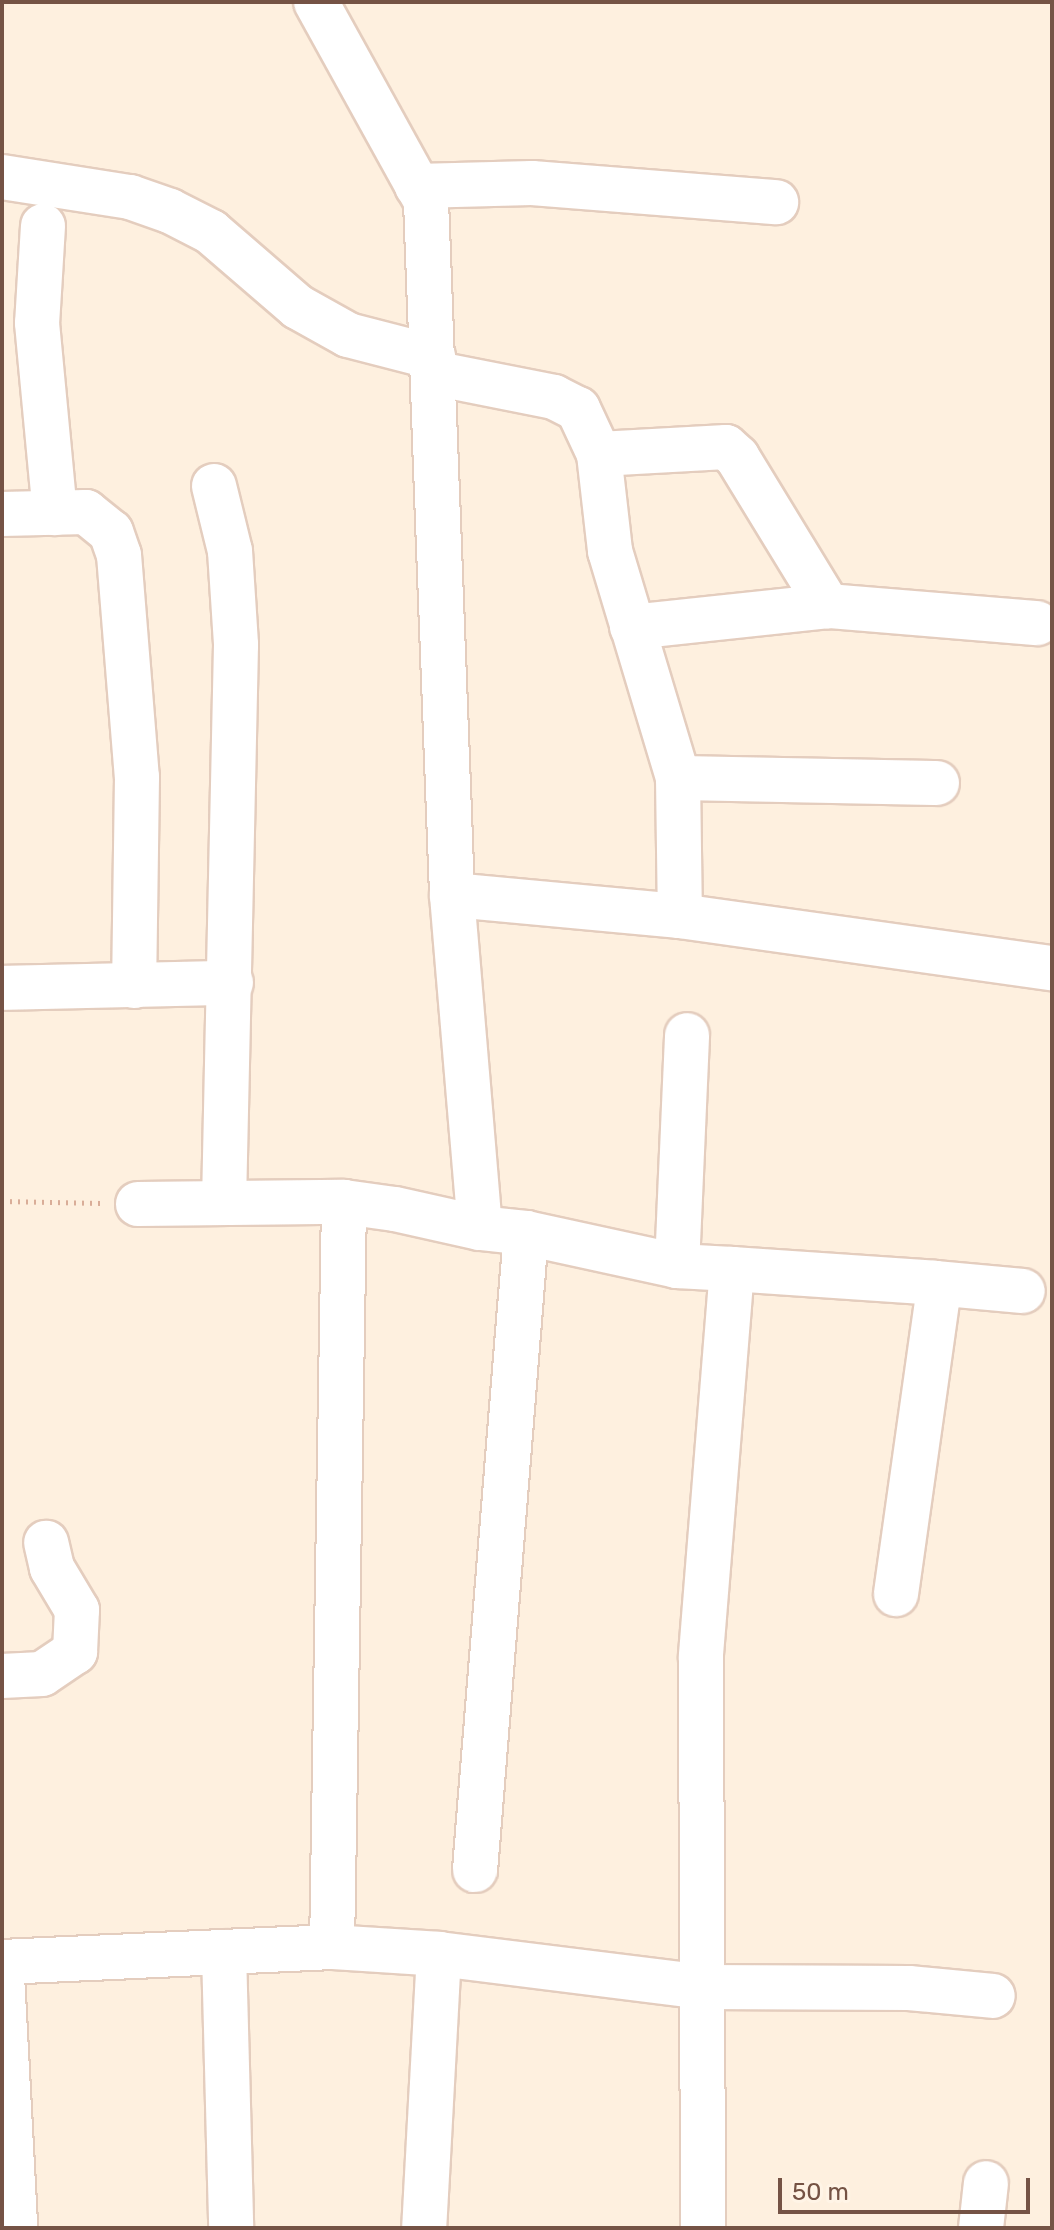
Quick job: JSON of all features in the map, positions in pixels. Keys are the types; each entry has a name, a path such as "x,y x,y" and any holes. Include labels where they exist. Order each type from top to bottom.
{"street":[{"path":"316,2 426,201 452,895 480,1228"},
{"path":"2,177 130,197 170,211 211,232 298,307 348,335 433,365 554,397 578,409 599,454 610,551 678,778 680,916"},
{"path":"417,186 532,183 776,202"},
{"path":"43,226 37,323 55,513"},
{"path":"599,454 726,447 737,457 828,606"},
{"path":"214,486 230,551 236,645 224,1202"},
{"path":"2,514 86,512 111,532 119,555 137,777 134,986"},
{"path":"632,627 828,606 1037,623"},
{"path":"678,778 937,783"},
{"path":"452,895 680,916 1052,968"},
{"path":"2,988 231,983"},
{"path":"677,1266 687,1035"},
{"path":"332,1947 344,1202"},
{"path":"138,1204 344,1202 395,1209 480,1228 526,1233 677,1266 1023,1291"},
{"path":"475,1870 526,1233"},
{"path":"703,2228 701,1657 732,1269"},
{"path":"896,1594 937,1302 935,1283"},
{"path":"2,1676 42,1674 75,1652 77,1610 52,1568 46,1543"},
{"path":"2,1962 332,1947 439,1954 703,1987 909,1988 993,1996"},
{"path":"224,1952 231,2228"},
{"path":"424,2228 439,1954"},
{"path":"2,1976 15,2228"},
{"path":"981,2228 986,2183"}],"path":[{"path":"2,1201 138,1204"}]}
